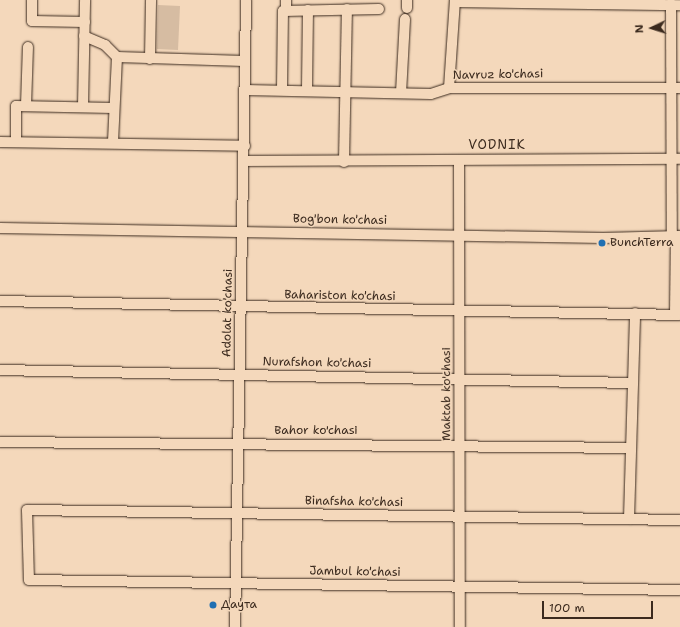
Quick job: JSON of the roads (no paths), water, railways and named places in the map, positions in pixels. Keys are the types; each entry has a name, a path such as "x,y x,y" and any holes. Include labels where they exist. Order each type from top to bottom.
{"street":[{"path":"32,0 32,21 85,22"},
{"path":"83,107 85,22 84,0"},
{"path":"150,59 151,0"},
{"name":"Adolat ko'chasi","path":"236,627 245,146 244,61 246,0"},
{"path":"282,90 286,0"},
{"path":"449,88 455,1 676,4 676,236 678,315"},
{"path":"285,11 347,8 379,9"},
{"path":"344,162 347,8"},
{"path":"307,90 308,10"},
{"path":"401,93 405,19"},
{"path":"84,36 105,45 117,57 244,61"},
{"path":"16,142 28,47"},
{"path":"113,143 113,108 117,57"},
{"name":"Navruz ko'chasi","path":"245,90 345,90 431,94 449,88 676,88"},
{"path":"21,106 113,108"},
{"path":"0,142 245,146"},
{"path":"244,161 344,162 677,159"},
{"name":"Maktab ko'chasi","path":"459,160 460,627"},
{"name":"Bog'bon ko'chasi","path":"0,228 603,238 676,236"},
{"name":"Bahariston ko'chasi","path":"0,301 678,315"},
{"path":"629,519 635,313"},
{"name":"Nurafshon ko'chasi","path":"0,370 460,378 633,383"},
{"name":"Bahor ko'chasi","path":"0,442 631,448"},
{"name":"Binafsha ko'chasi","path":"29,580 28,510 680,520"},
{"name":"Jambul ko'chasi","path":"29,580 680,590"}],"place":[{"name":"BunchTerra","path":"602,243"},
{"name":"Даута","path":"213,605"}],"district":[{"name":"VODNIK","path":"497,145"}]}
